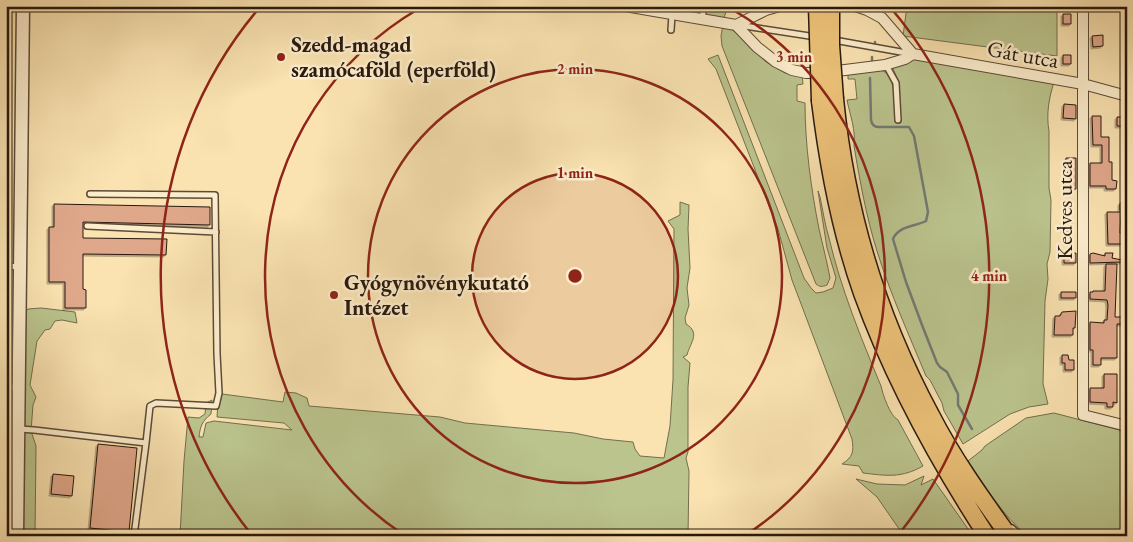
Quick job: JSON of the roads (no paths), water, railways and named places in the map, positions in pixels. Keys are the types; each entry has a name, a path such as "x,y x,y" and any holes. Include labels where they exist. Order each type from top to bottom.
{"highway":[{"path":"817,6 827,100 837,123 856,227 890,329 931,415 938,442"},
{"path":"831,6 827,152 850,256 878,334 907,401 938,442 955,471 987,536"},
{"path":"955,471 989,508 1009,536"}],"street":[{"path":"17,536 23,6"},
{"path":"625,6 736,25 757,47 776,62 792,70 821,73 885,64 905,59 912,54 882,18 855,6"},
{"path":"736,25 766,10 780,6"},
{"name":"Kedves utca","path":"1083,6 1083,415 1127,426"},
{"name":"Gát utca","path":"912,54 1083,84 1127,96"}],"lane":[{"path":"702,19 704,6"},
{"path":"671,30 672,14"},
{"path":"736,25 912,54"},
{"path":"885,64 896,83 898,120"},
{"path":"90,194 215,195 219,393 216,406 156,403 150,406 134,536"},
{"path":"87,226 216,232"},
{"path":"6,266 20,267"},
{"path":"6,385 19,388"},
{"path":"18,429 146,443"},
{"path":"989,508 1021,536"}],"waterway":[{"path":"870,78 871,120 874,126 909,127 914,136 928,212 926,221 902,229 893,239 906,282 937,363 947,372 958,394 958,405 972,429"}],"place":[{"name":"Szedd-magad szamócaföld (eperföld)","path":"281,57"},
{"name":"Gyógynövénykutató Intézet","path":"334,295"}]}
